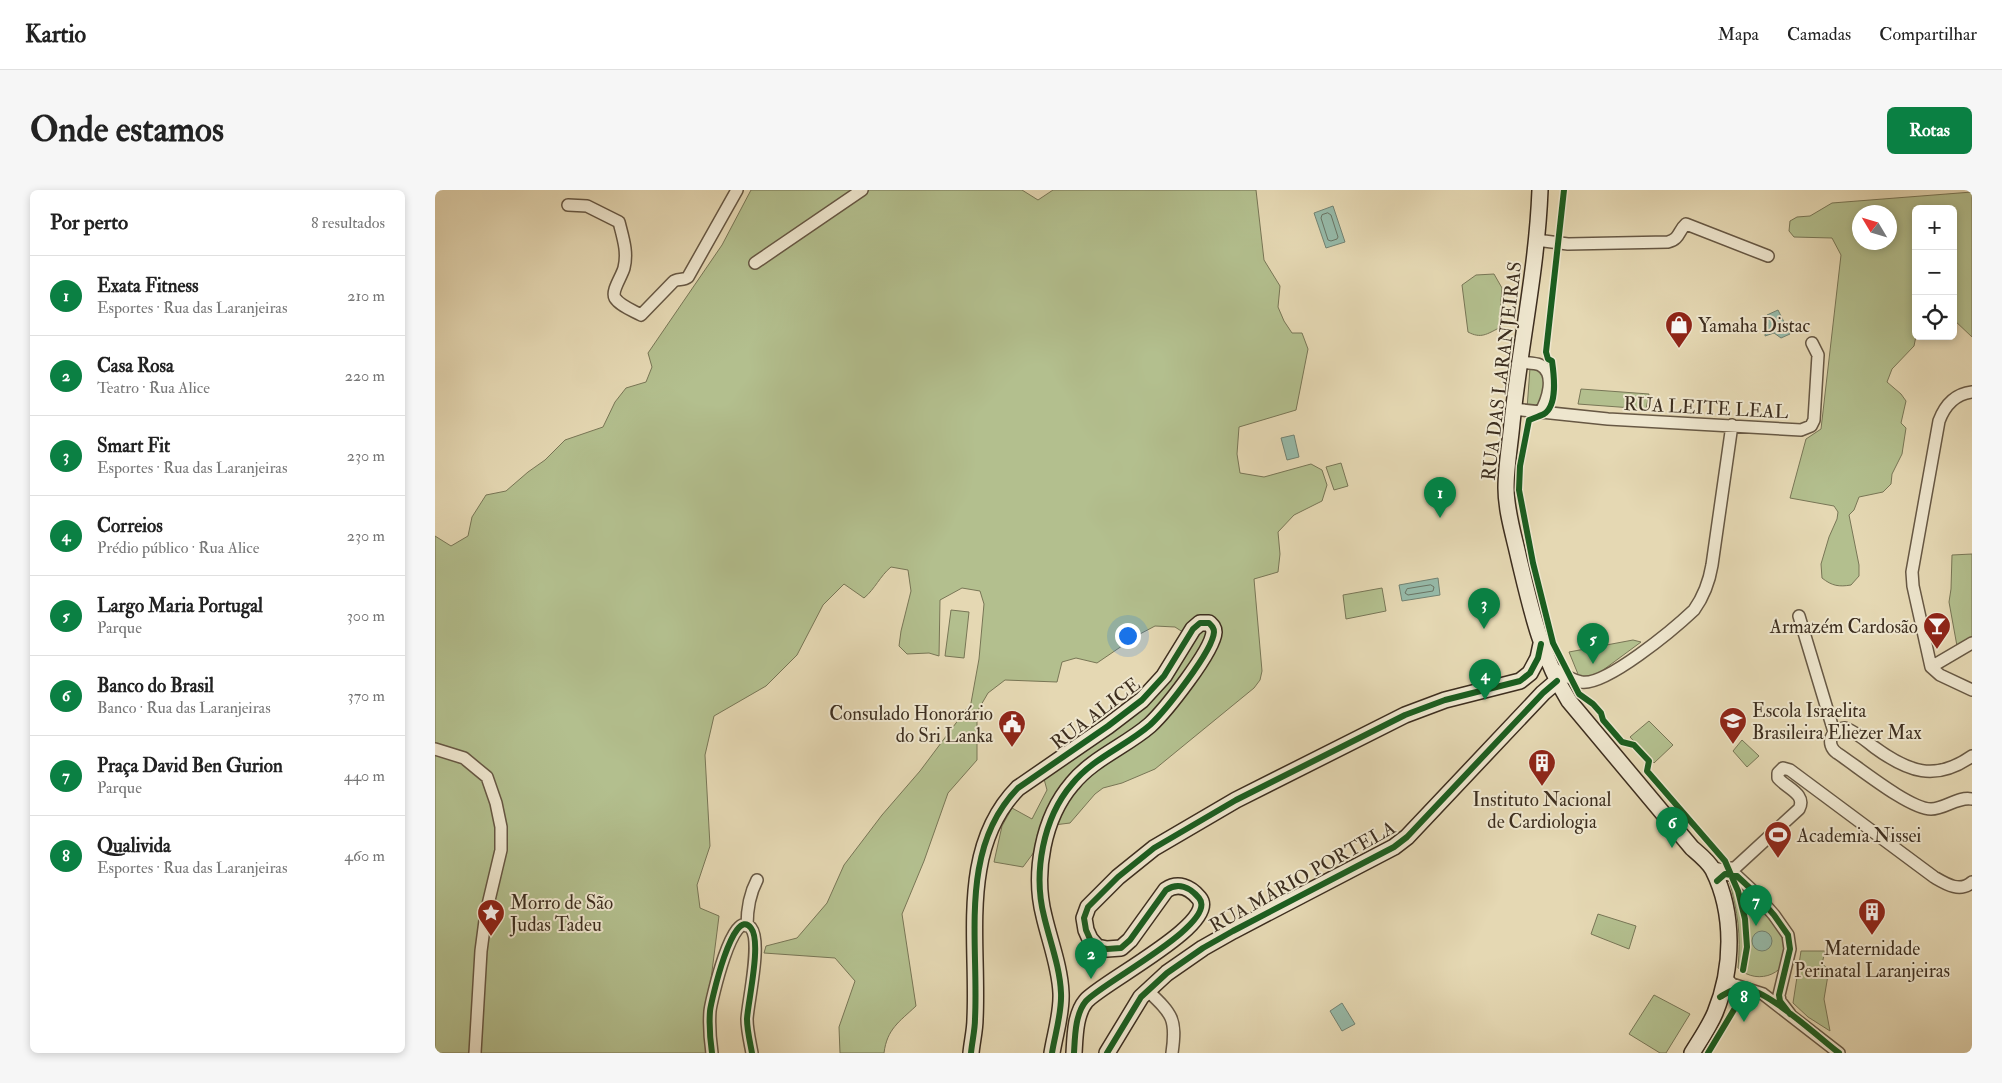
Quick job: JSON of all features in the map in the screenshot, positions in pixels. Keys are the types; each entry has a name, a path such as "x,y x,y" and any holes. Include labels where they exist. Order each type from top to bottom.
{"street":[{"path":"567,205 587,206 619,222 627,254 614,294 621,304 641,315 676,279 685,280 688,277 737,190"},
{"path":"755,263 862,190"},
{"name":"RUA DAS LARANJEIRAS","path":"1541,190 1530,300 1513,410 1506,494 1513,533 1541,644 1557,682 1569,701 1715,875 1728,920 1730,940 1720,998 1712,1018 1692,1053"},
{"path":"1536,240 1568,244 1668,242 1674,241 1686,224 1768,256"},
{"name":"RUA LEITE LEAL","path":"1513,410 1618,420 1801,430 1811,426 1814,420 1818,355 1812,344"},
{"path":"1520,362 1540,365 1546,370 1549,379 1549,392 1540,413"},
{"path":"1972,392 1963,394 1951,401 1945,408 1939,421 1912,572 1913,586 1931,667 1940,676 1972,690"},
{"path":"1550,666 1571,679 1581,682 1602,678 1619,669 1694,610 1703,598 1711,572 1732,425"},
{"path":"1799,616 1834,732"},
{"name":"RUA ALICE","path":"971,1053 975,1020 974,899 980,862 995,816 1017,788 1142,700 1164,676 1193,629 1200,623 1209,623 1214,631 1210,646 1166,707 1150,725 1100,759 1072,784 1051,817 1043,842 1040,880 1043,915 1054,949 1061,993 1060,1010 1052,1053"},
{"path":"1931,667 1972,642"},
{"path":"1075,1051 1078,1018 1085,1002 1101,987 1181,934 1197,918 1202,909 1201,901 1197,896 1180,885 1172,886 1166,890 1130,940 1121,948 1107,949 1097,947 1090,939 1084,918 1094,899 1118,876 1153,848 1229,805 1405,715 1445,700 1520,681 1530,673 1538,658 1541,644"},
{"path":"1520,681 1535,691 1532,704"},
{"name":"RUA MÁRIO PORTELA","path":"1107,1053 1131,1011 1147,990 1203,948 1394,848 1407,837 1532,704 1557,682"},
{"path":"1972,756 1948,769 1934,772 1919,771 1893,760 1848,728 1839,728 1834,732 1830,741 1833,750 1913,804 1925,808 1935,808 1962,799 1972,799"},
{"path":"435,749 464,758 487,777 496,803 501,827 501,850 486,914 481,951 475,1053"},
{"path":"1736,872 1800,807 1801,799 1799,795 1778,778 1778,773 1783,768 1790,770 1935,877 1954,887 1971,886"},
{"path":"1715,875 1723,870 1736,872 1774,914 1788,935 1790,949 1779,995 1780,1001 1790,1014"},
{"path":"747,926 747,910 751,892 757,880"},
{"path":"712,1053 710,1011 720,970 736,930 742,926 751,928 754,944 754,964 747,1019 752,1053"},
{"path":"1725,977 1732,984 1763,994 1839,1053"},
{"path":"1720,998 1731,990 1741,988"},
{"path":"1147,990 1165,1008 1171,1019 1175,1030 1173,1053"}],"shaded area":[{"path":"751,190 1022,190 1038,200 1053,190 1256,190 1264,260 1280,286 1278,307 1292,333 1302,333 1308,349 1296,410 1239,427 1237,454 1240,473 1264,477 1311,464 1322,470 1327,485 1322,501 1294,515 1278,532 1280,554 1278,572 1254,579 1262,671 1260,680 1254,688 1155,769 1122,783 1103,788 1095,794 1070,823 1054,825 1023,867 994,862 1002,826 1012,808 1032,819 1047,790 1044,779 1151,702 1170,680 1195,640 1175,627 1155,626 1138,635 1097,663 1076,658 1062,662 1057,682 1005,680 988,693 977,712 977,760 948,793 924,861 902,914 916,1006 891,1032 884,1053 840,1053 839,1027 855,981 835,958 764,953 766,946 797,938 827,903 844,865 882,815 920,771 971,703 979,659 984,604 980,591 962,588 940,600 939,656 929,653 907,654 899,646 911,591 908,570 891,567 864,598 844,584 823,605 797,655 766,686 714,716 705,755 710,846 697,885 700,908 719,916 709,995 706,1053 435,1053 435,536 451,546 468,536 472,517 486,495 506,491 545,460 565,440 603,427 615,402 626,388 646,382 652,367 648,353 722,245"},
{"path":"1972,192 1972,337 1957,323 1957,205 1912,205 1912,340 1915,340 1914,346 1892,369 1887,382 1906,401 1901,423 1906,428 1902,454 1892,474 1891,484 1883,492 1859,497 1854,510 1849,515 1859,565 1859,576 1851,585 1843,586 1829,583 1822,578 1821,564 1838,512 1834,506 1790,498 1806,439 1821,429 1841,255 1832,238 1794,237 1789,231 1790,221 1797,217 1810,216 1832,203"},
{"path":"1494,274 1502,288 1499,328 1484,335 1473,334 1468,332 1462,285 1476,275"},
{"path":"1530,368 1542,370 1547,385 1537,408 1527,409"},
{"path":"1581,389 1649,394 1646,409 1578,404"},
{"path":"1341,463 1348,486 1334,490 1326,467"},
{"path":"1972,554 1972,637 1957,646 1949,602 1952,555"},
{"path":"1382,588 1386,611 1346,619 1343,595"},
{"path":"951,610 969,612 964,658 945,656"},
{"path":"1633,640 1641,642 1595,676 1580,679 1569,652"},
{"path":"1649,721 1673,745 1654,763 1630,737"},
{"path":"1742,740 1759,756 1747,767 1733,751"},
{"path":"1732,878 1785,939 1787,954 1784,963 1772,974 1755,976 1746,974 1738,968 1738,924 1729,880"},
{"path":"1598,914 1636,926 1629,949 1591,934"},
{"path":"1801,951 1825,951 1822,964 1829,969 1824,999 1830,1031 1808,1017 1793,1003"},
{"path":"1654,995 1690,1014 1666,1053 1660,1053 1629,1034"}],"water":[{"path":"1333,206 1345,242 1326,248 1314,213"},
{"path":"1778,310 1790,334 1781,338 1774,333 1765,336 1767,315"},
{"path":"1294,435 1299,457 1287,460 1281,438"},
{"path":"1438,578 1440,595 1402,601 1399,585"},
{"path":"1758,931 1766,931 1772,937 1772,945 1766,951 1758,951 1752,945 1752,937"},
{"path":"1342,1003 1355,1024 1342,1031 1330,1011"}],"cycle path":[{"path":"1564,190 1546,352 1548,359 1552,361 1553,397 1548,410 1544,414 1529,420 1520,466 1519,490 1533,563 1553,643 1579,694 1593,704 1601,713 1603,720 1622,742 1634,745 1649,761 1647,771 1725,861 1738,891 1745,919 1747,947 1743,970"},
{"path":"971,1053 975,1027 976,989 975,898 979,868 987,839 999,812 1018,788 1108,726 1142,700 1164,676 1193,629 1200,623 1209,623 1214,631 1212,641 1206,653 1177,694 1150,725 1080,775 1062,798 1047,829 1040,864 1041,899 1057,964 1061,993 1052,1053"},
{"path":"1074,1053 1078,1019 1082,1006 1086,1001 1096,992 1176,937 1192,922 1201,909 1199,898 1192,891 1184,887 1175,886 1166,890 1130,940 1121,948 1107,949 1097,947 1090,939 1084,918 1088,907 1118,877 1154,848 1236,800 1405,715 1445,700 1520,681 1530,673 1538,658 1541,644"},
{"path":"1107,1053 1141,997 1167,973 1203,948 1394,847 1407,837 1543,693 1557,681"},
{"path":"1717,881 1725,874 1737,876 1774,915 1788,935 1790,949 1779,995 1780,1001 1790,1014"},
{"path":"712,1053 710,1011 714,991 730,941 737,930 744,924 751,928 755,946 747,1019 752,1053"},
{"path":"1720,997 1736,989 1752,990 1778,1004 1839,1053"},
{"path":"1708,1053 1741,998"}],"place":[{"name":"Yamaha Distac","path":"1679,349"},
{"name":"Exata Fitness","path":"1440,518"},
{"name":"Smart Fit","path":"1484,629"},
{"name":"Armazém Cardosão","path":"1937,650"},
{"name":"Largo Maria Portugal","path":"1593,664"},
{"name":"Correios","path":"1485,700"},
{"name":"Escola Israelita Brasileira Eliezer Max","path":"1733,745"},
{"name":"Consulado Honorário do Sri Lanka","path":"1012,748"},
{"name":"Instituto Nacional de Cardiologia","path":"1542,787"},
{"name":"Banco do Brasil","path":"1672,848"},
{"name":"Academia Nissei","path":"1778,859"},
{"name":"Praça David Ben Gurion","path":"1756,926"},
{"name":"Maternidade Perinatal Laranjeiras","path":"1872,936"},
{"name":"Morro de São Judas Tadeu","path":"491,937"},
{"name":"Casa Rosa","path":"1091,979"},
{"name":"Qualivida","path":"1744,1022"}]}
